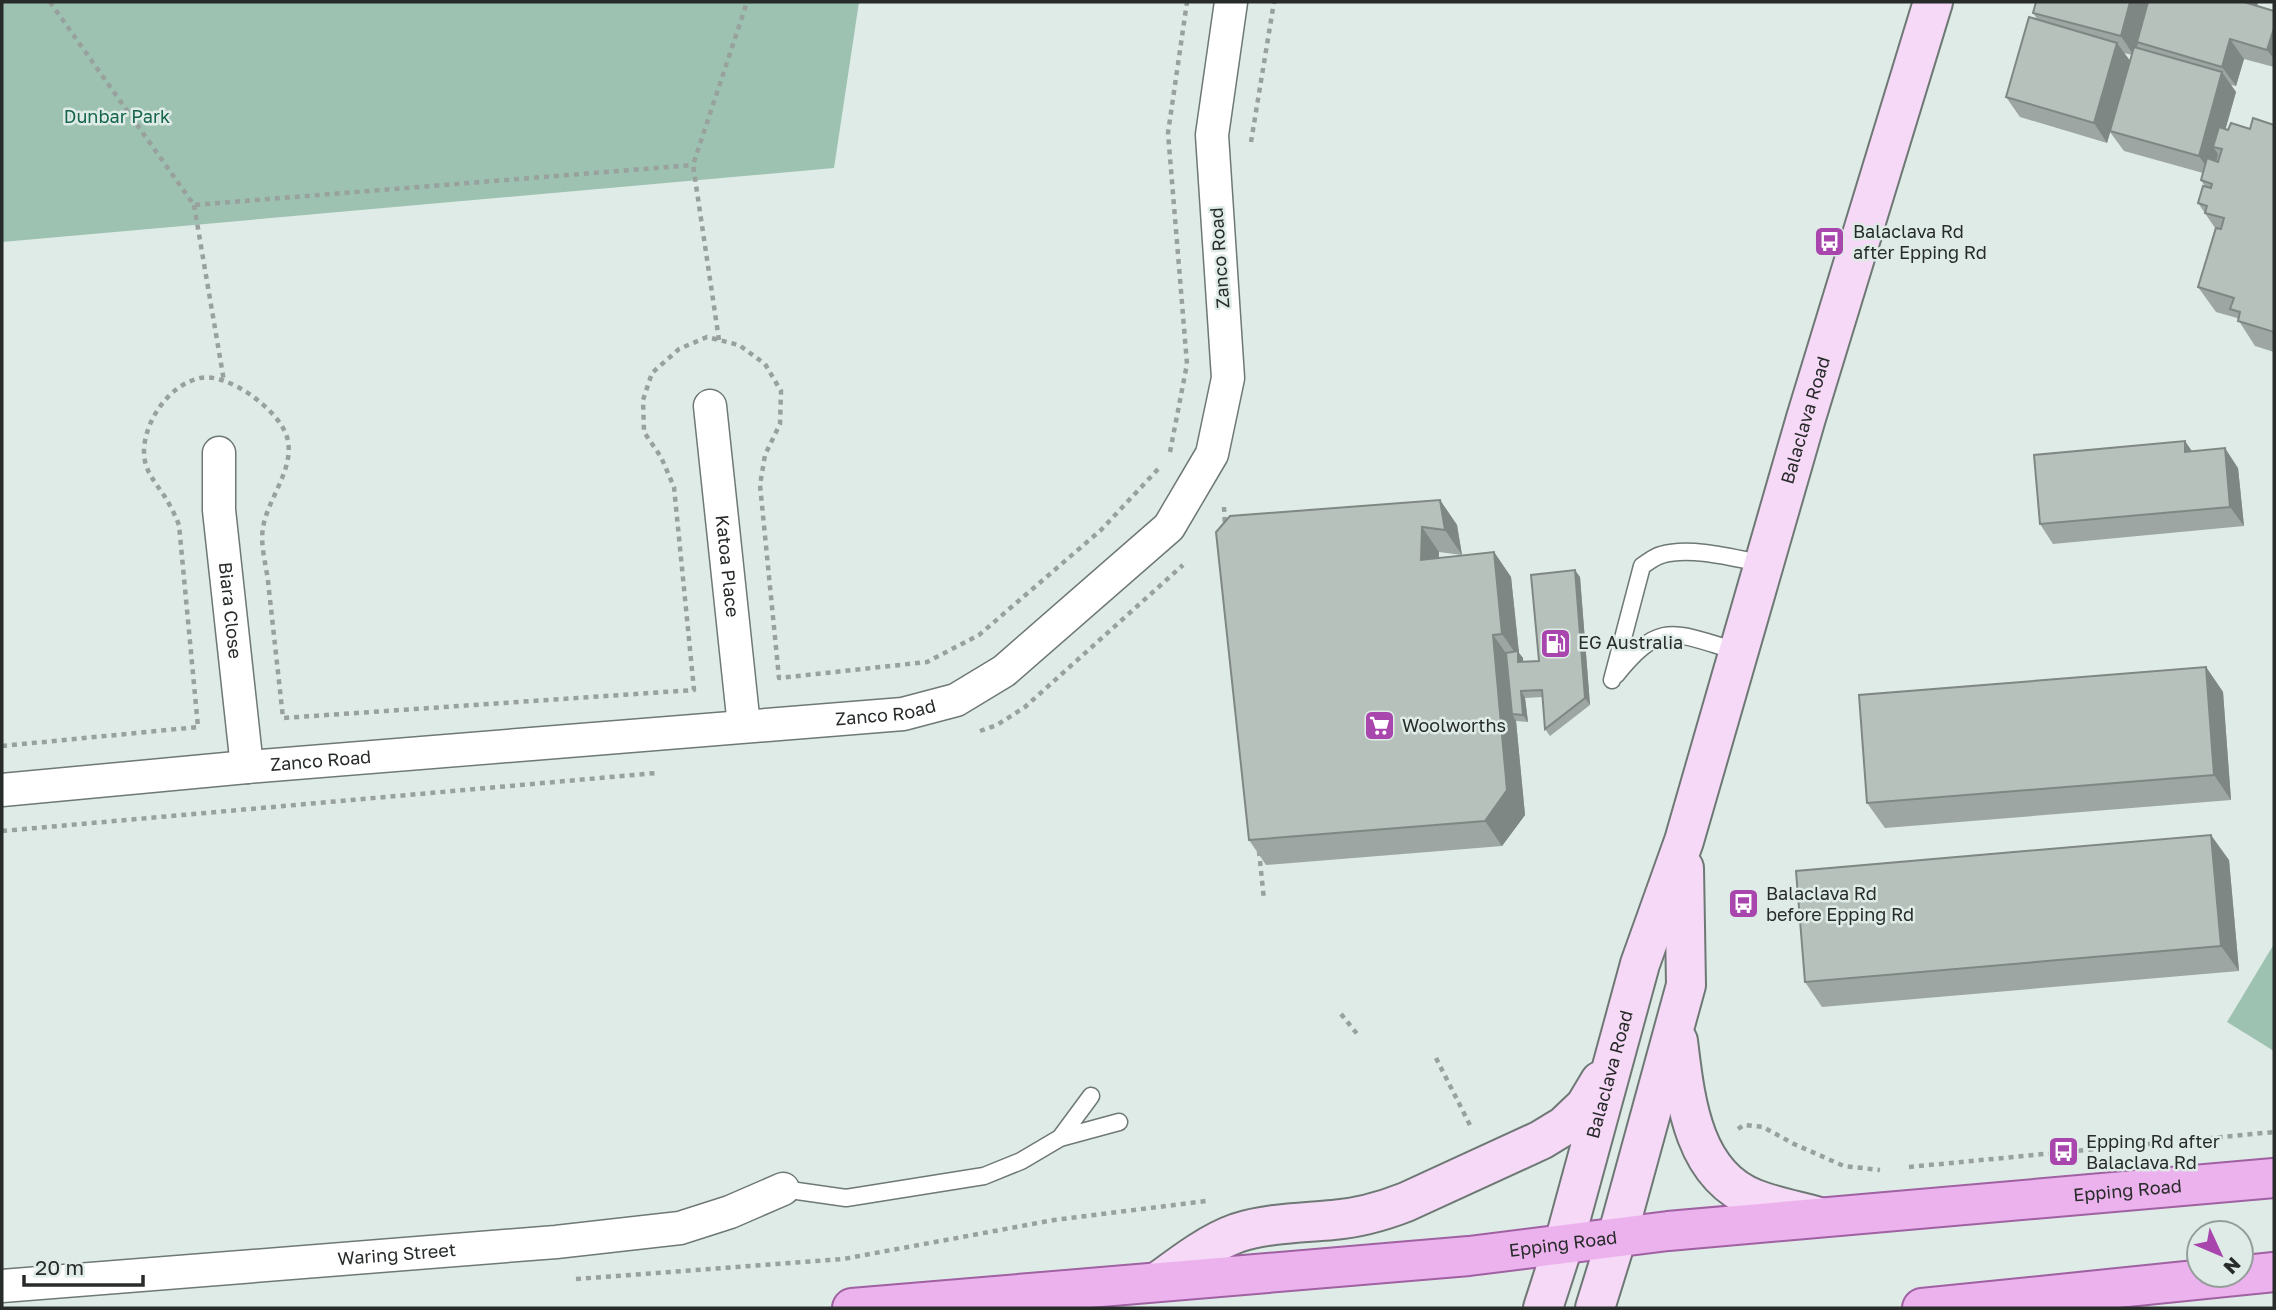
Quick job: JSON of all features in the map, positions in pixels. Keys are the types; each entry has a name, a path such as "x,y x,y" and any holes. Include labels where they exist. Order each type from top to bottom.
{"main road":[{"name":"Balaclava Road","path":"1543,1308 1564,1243 1640,964 1684,841 1810,405 1933,2"},
{"name":"Balaclava Road","path":"1595,1308 1686,985 1684,841"},
{"path":"1675,1025 1690,1117 1702,1147 1721,1176 1753,1198 1821,1218"},
{"path":"1158,1281 1193,1257 1236,1234 1280,1224 1336,1220 1383,1210 1541,1140 1564,1126 1585,1106 1613,1061"},
{"name":"Epping Road","path":"852,1308 1459,1256 1617,1237 2274,1178"},
{"path":"1922,1308 2274,1272"}],"street":[{"name":"Zanco Road","path":"2,790 247,767 903,714 956,700 1004,671 1169,527 1212,454 1228,378 1212,135 1231,2"},
{"name":"Katoa Place","path":"710,407 744,726"},
{"name":"Biara Close","path":"219,453 219,510 247,767"},
{"name":"Waring Street","path":"2,1286 556,1242 680,1228 730,1212 783,1189"}],"lane":[{"path":"1737,651 1680,634 1653,638 1635,652 1612,680 1642,566 1659,555 1681,552 1726,556 1764,564"},
{"path":"1060,1138 1091,1096"},
{"path":"783,1189 846,1198 984,1176 1021,1161 1060,1138 1119,1122"}],"path":[{"path":"50,2 194,205 225,381"},
{"path":"719,340 693,165 747,2"},
{"path":"2,746 198,727 179,525 165,498 150,478 144,455 147,431 160,406 180,386 201,377 225,381 248,392 269,410 287,437 287,466 262,529 283,718 694,690 674,487 662,457 643,432 643,400 652,373 679,349 707,337 739,345 765,364 781,391 779,424 765,455 760,485 779,678 927,662 979,635 1101,530 1169,458 1187,365 1168,133 1187,2"},
{"path":"1251,147 1274,2"},
{"path":"194,205 693,165"},
{"path":"1224,501 1226,538"},
{"path":"975,732 997,725 1025,707 1182,568 1188,557"},
{"path":"2,831 664,773"},
{"path":"1258,846 1264,900"},
{"path":"1341,1014 1358,1035"},
{"path":"1436,1058 1475,1135"},
{"path":"1736,1130 1744,1125 1763,1127 1844,1166 1892,1169"},
{"path":"1906,1167 2274,1132"},
{"path":"843,1259 1054,1220 1208,1201"}],"green space":[{"name":"Dunbar Park","path":"2,2 859,2 834,168 2,242"},
{"path":"2274,944 2274,1051 2227,1022"}],"building":[{"path":"2036,2 2130,2 2121,36 2033,13"},
{"path":"2148,2 2244,2 2274,11 2274,28 2267,50 2230,39 2222,67 2137,42"},
{"path":"2029,17 2117,43 2094,123 2006,97"},
{"path":"2134,47 2222,72 2199,156 2110,131"},
{"path":"2253,118 2274,125 2274,332 2238,321 2240,312 2230,309 2234,298 2198,287 2216,228 2221,229 2224,218 2205,213 2207,206 2198,203 2203,186 2211,188 2212,184 2201,180 2207,158 2218,162 2222,149 2213,147 2219,127 2228,130 2231,123 2250,129"},
{"path":"2185,441 2185,452 2225,448 2230,507 2040,524 2034,455"},
{"path":"1440,500 1445,530 1422,527 1421,560 1494,552 1502,634 1493,635 1507,790 1485,821 1249,840 1216,532 1230,516"},
{"path":"1575,570 1585,698 1545,729 1542,690 1521,691 1523,715 1512,714 1506,653 1518,651 1518,662 1539,661 1531,575"},
{"path":"2206,667 2214,775 1867,803 1859,695"},
{"path":"2211,835 2221,946 1805,982 1796,871"}],"place":[{"name":"Balaclava Rd after Epping Rd","path":"1830,242"},
{"name":"EG Australia","path":"1555,643"},
{"name":"Woolworths","path":"1379,726"},
{"name":"Balaclava Rd before Epping Rd","path":"1743,904"},
{"name":"Epping Rd after Balaclava Rd","path":"2063,1152"}]}
